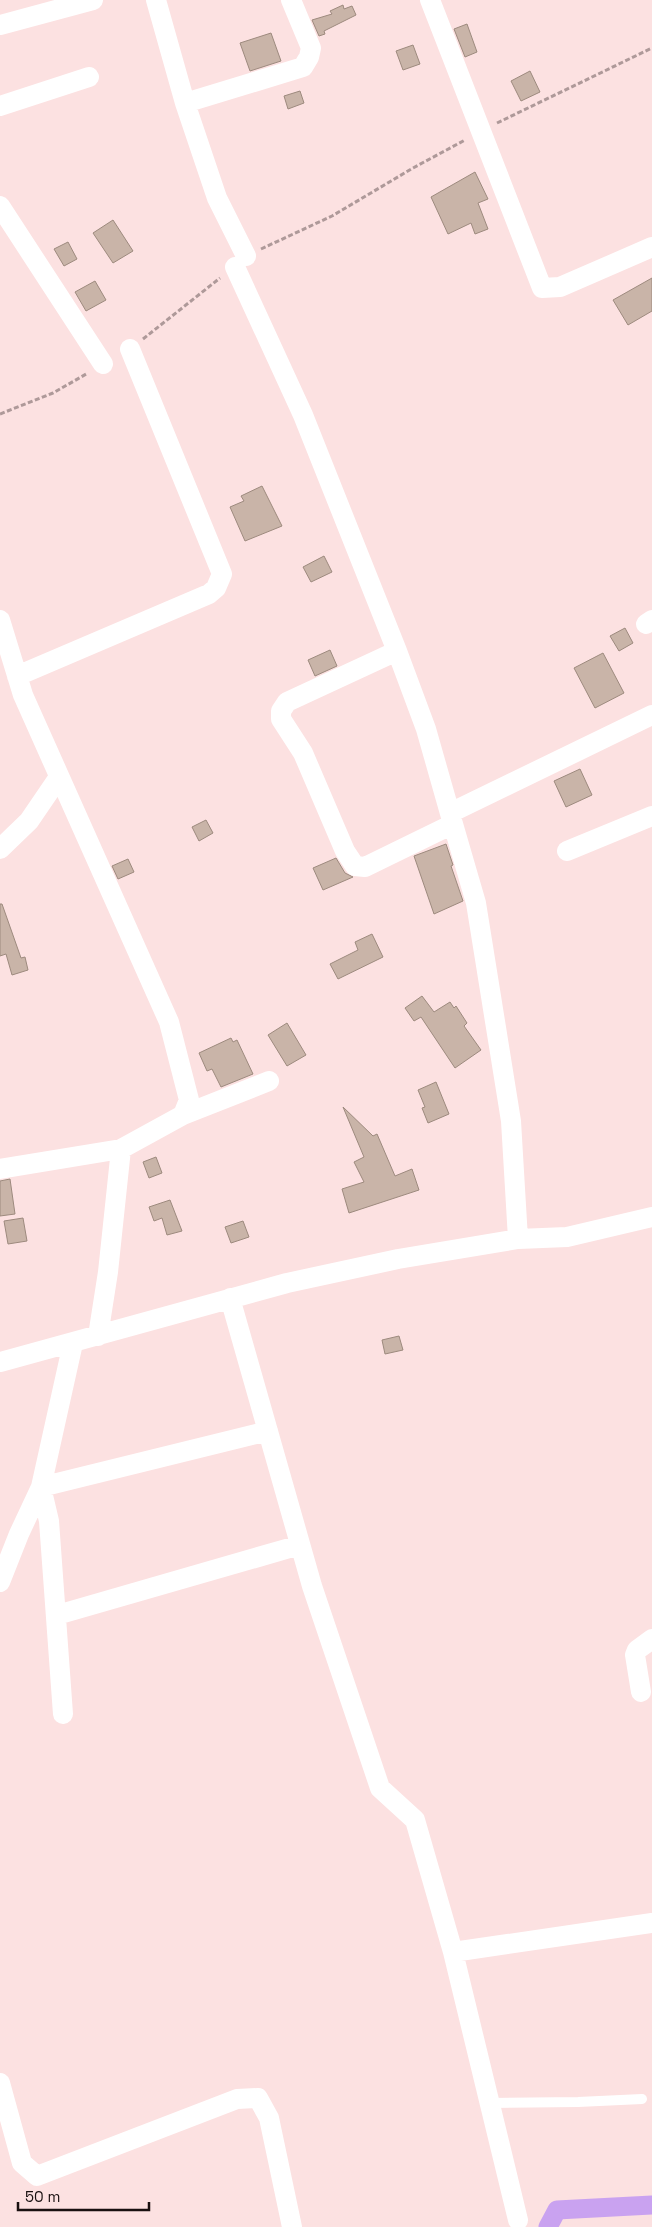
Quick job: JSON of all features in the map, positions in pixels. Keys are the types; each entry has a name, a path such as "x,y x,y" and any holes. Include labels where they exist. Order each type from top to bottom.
{"street":[{"path":"0,25 93,0"},
{"path":"156,0 185,103 241,261 397,651 426,729 476,903 511,1121 518,1239"},
{"path":"185,103 303,67 309,57 311,48 291,0"},
{"path":"430,0 542,288 560,286 652,248"},
{"path":"0,106 89,77"},
{"path":"0,206 103,364"},
{"path":"17,676 209,594 220,581 222,574 130,349"},
{"path":"0,620 23,695 169,1022 189,1100 184,1115"},
{"path":"397,651 288,702 281,711 281,719 303,753 344,851 355,866 360,867 374,863 452,819 652,715"},
{"path":"0,849 29,821 59,777"},
{"path":"567,851 652,816"},
{"path":"0,1170 121,1149 184,1115 269,1081"},
{"path":"98,1336 108,1272 121,1149"},
{"path":"0,1362 287,1283 398,1259 518,1239 567,1237 652,1217"},
{"path":"230,1298 312,1586 380,1788 415,1820 453,1952 518,2220"},
{"path":"0,1582 10,1535 41,1487 73,1343"},
{"path":"41,1487 268,1431"},
{"path":"41,1487 49,1521 63,1714"},
{"path":"57,1615 300,1545"},
{"path":"641,1692 635,1655 636,1650 652,1639"},
{"path":"453,1952 652,1923"},
{"path":"0,2083 22,2163 37,2176 238,2099 258,2098 269,2118 292,2227"}],"lane":[{"path":"490,2103 642,2099"}],"path":[{"path":"130,349 241,261 332,216 412,168 482,130 652,48"},
{"path":"0,414 53,393 103,364"}],"building":[{"path":"343,5 344,9 352,6 356,15 324,31 325,34 319,36 312,20 332,14 330,11"},
{"path":"467,24 477,52 465,57 454,29"},
{"path":"271,33 281,61 250,71 240,43"},
{"path":"413,45 420,64 403,70 396,51"},
{"path":"530,71 540,92 521,101 511,81"},
{"path":"300,91 304,103 288,109 284,96"},
{"path":"475,172 488,199 478,203 488,229 475,234 471,223 448,234 431,197"},
{"path":"113,220 133,251 113,263 93,233"},
{"path":"68,242 77,259 64,266 54,249"},
{"path":"652,278 652,311 628,325 613,300"},
{"path":"95,281 106,300 86,311 75,292"},
{"path":"262,486 282,526 245,541 230,507 244,501 241,496"},
{"path":"324,556 332,572 311,582 303,567"},
{"path":"625,628 633,643 619,651 610,636"},
{"path":"330,650 337,666 315,676 308,660"},
{"path":"603,653 624,693 595,708 574,668"},
{"path":"580,769 592,795 566,807 554,781"},
{"path":"206,820 213,833 199,841 192,827"},
{"path":"446,844 463,901 434,914 414,856"},
{"path":"336,858 345,873 353,877 323,890 313,868"},
{"path":"128,859 134,872 118,879 112,866"},
{"path":"0,904 2,904 21,958 25,957 28,970 12,975 6,954 0,956"},
{"path":"372,934 383,957 338,979 330,964 358,950 355,942"},
{"path":"422,996 434,1012 450,1002 454,1008 456,1006 467,1023 464,1026 481,1050 455,1068 421,1017 414,1021 405,1008"},
{"path":"287,1023 306,1055 287,1066 268,1035"},
{"path":"231,1038 233,1042 237,1040 253,1074 221,1087 212,1069 207,1071 199,1053"},
{"path":"436,1082 449,1114 428,1123 422,1108 425,1107 418,1090"},
{"path":"343,1107 373,1136 377,1134 395,1176 412,1169 419,1190 349,1213 342,1189 364,1182 354,1162 364,1157"},
{"path":"156,1157 162,1173 149,1178 143,1162"},
{"path":"10,1179 15,1214 0,1216 0,1181"},
{"path":"170,1200 182,1231 167,1235 162,1218 154,1221 149,1207"},
{"path":"23,1218 27,1241 8,1244 4,1221"},
{"path":"243,1221 249,1237 231,1243 225,1227"},
{"path":"399,1336 403,1350 385,1354 382,1340"}],"waterway":[{"path":"548,2227 557,2210 652,2205"}]}
